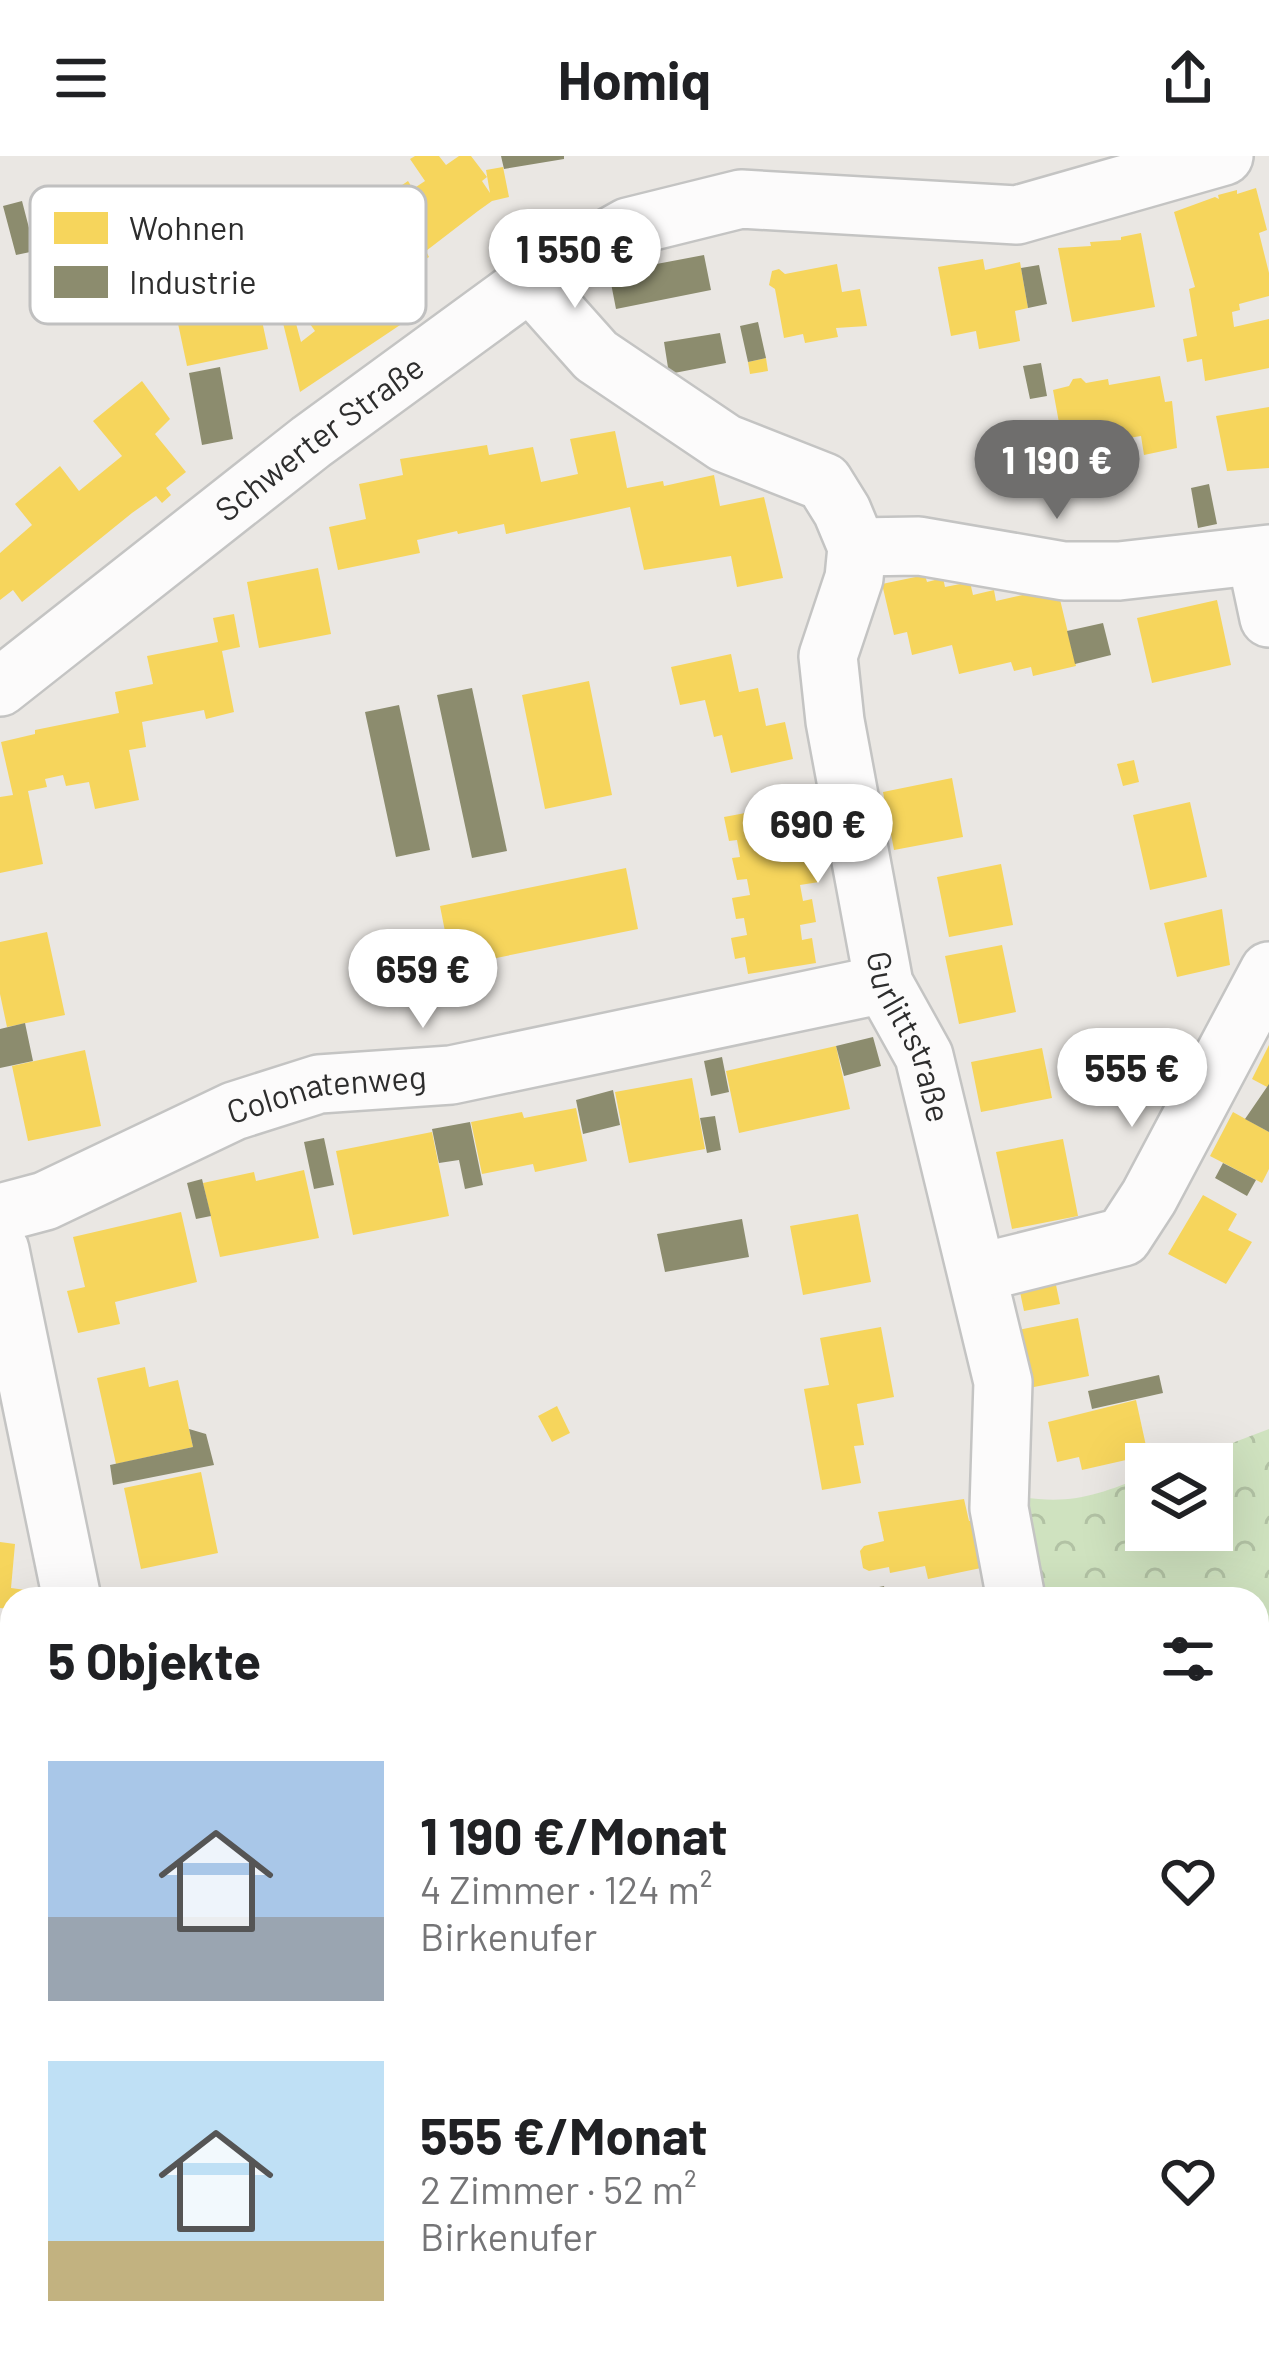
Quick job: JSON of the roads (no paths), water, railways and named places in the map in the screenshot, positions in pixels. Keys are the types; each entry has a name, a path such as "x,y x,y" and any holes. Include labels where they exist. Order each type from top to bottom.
{"street":[{"name":"Schwerter Straße","path":"0,687 223,508 530,282 628,227 741,177 1017,214 1224,156"},
{"path":"530,282 596,356 725,443 824,482 856,547 919,547 1064,571 1119,572 1263,555 1269,618"},
{"name":"Gurlittstraße","path":"856,547 854,578 828,656 835,721 884,984 924,1056 1003,1382 999,1508 1014,1587"},
{"path":"978,1273 1124,1237 1269,971"},
{"name":"Colonatenweg","path":"0,1213 45,1201 234,1111 320,1084 451,1076 884,984"},
{"path":"0,1250 70,1587"}]}
